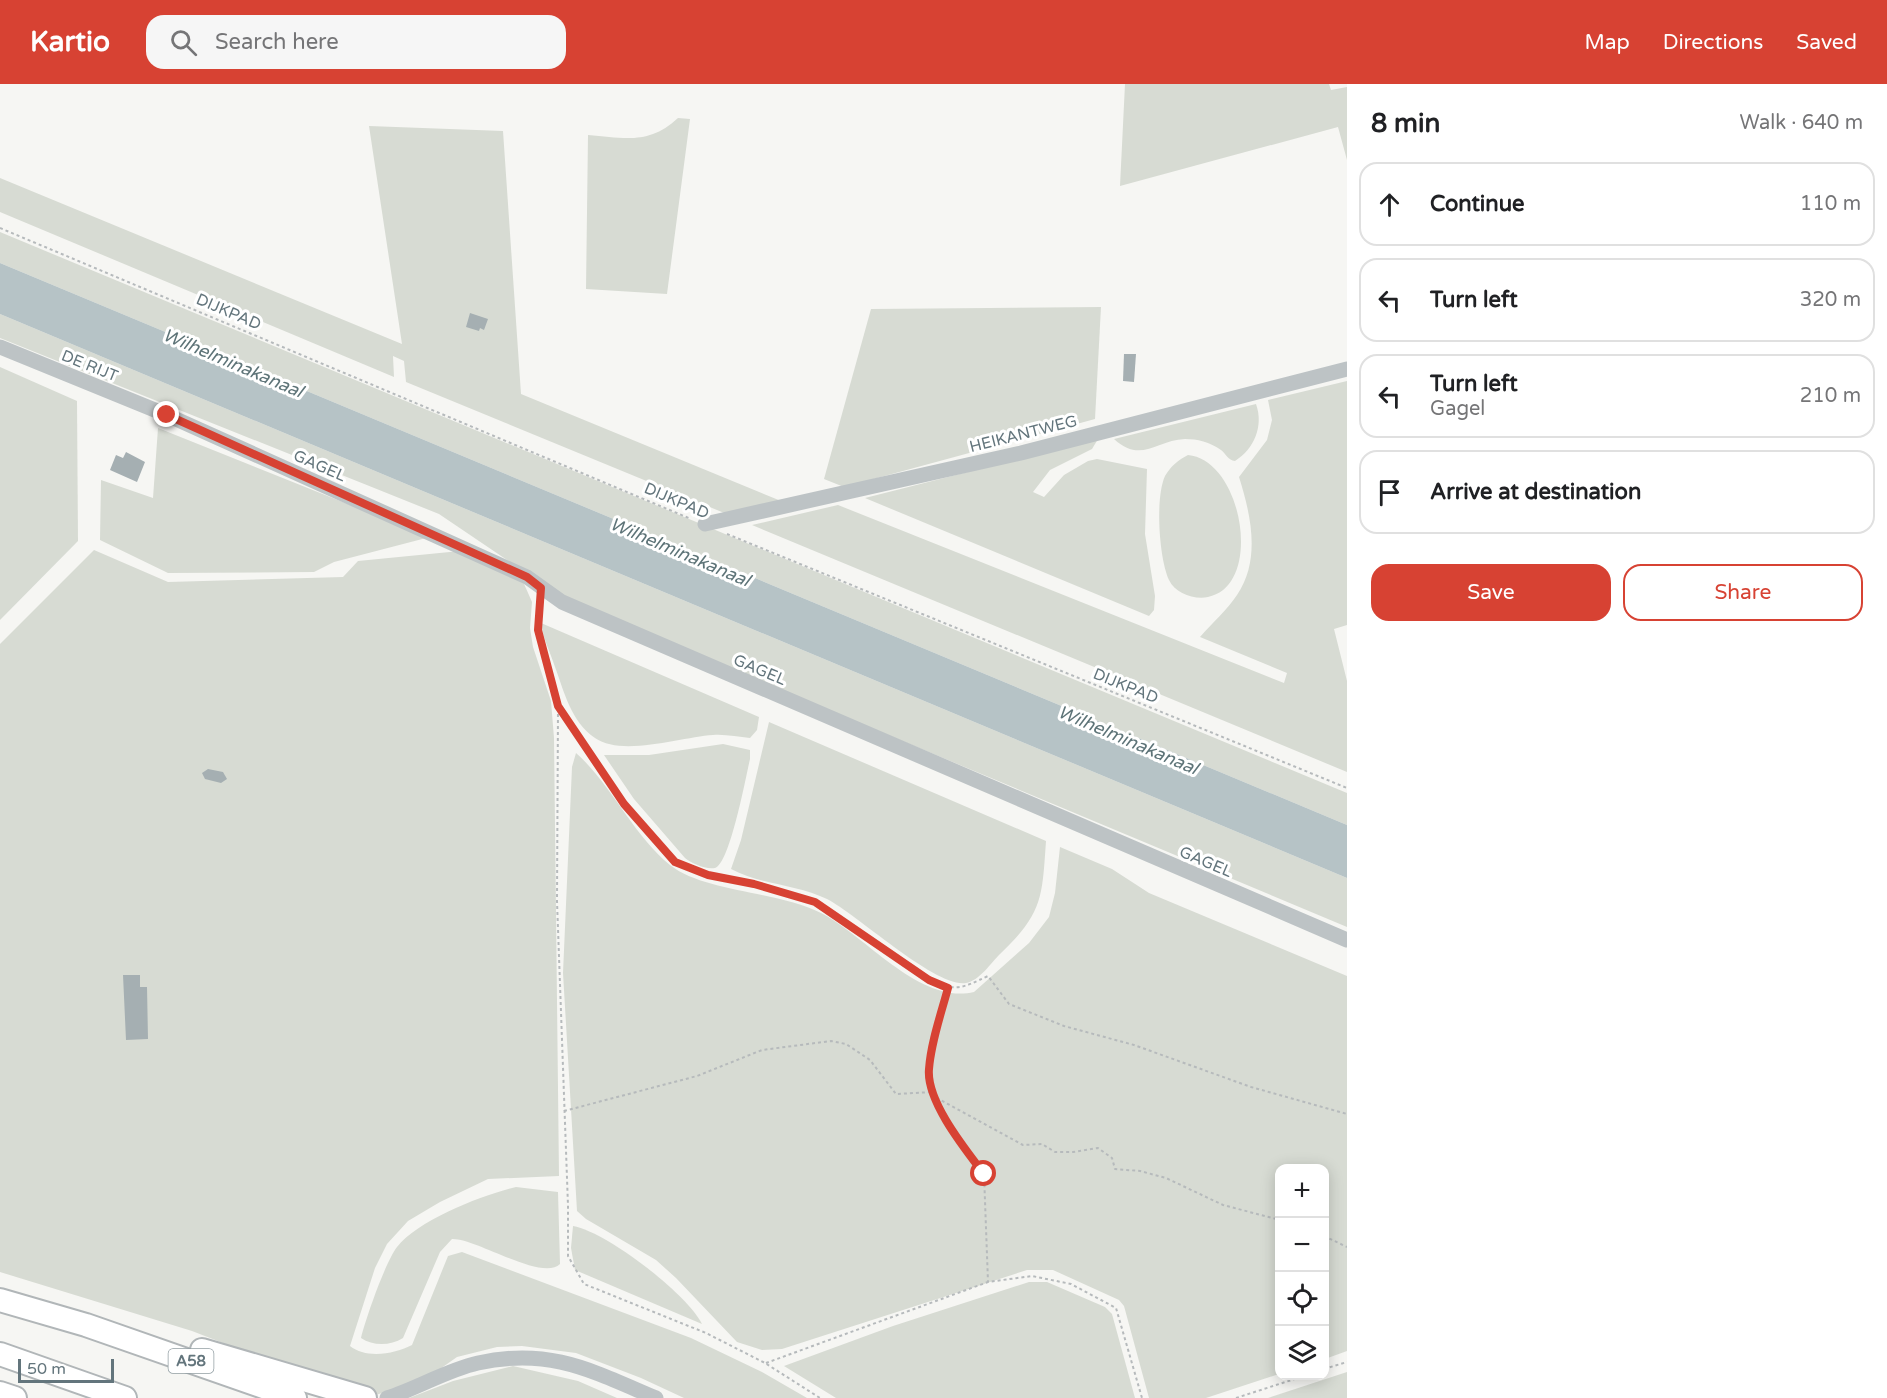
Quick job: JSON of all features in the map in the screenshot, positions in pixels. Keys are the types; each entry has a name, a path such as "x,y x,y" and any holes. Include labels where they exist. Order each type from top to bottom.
{"highway":[{"name":"A58","path":"0,1300 87,1325 295,1398"},
{"name":"A58","path":"87,1325 188,1346 365,1398"},
{"path":"0,1354 125,1398"},
{"path":"0,1393 15,1398"}],"street":[{"name":"DE RIJT","path":"0,347 167,415"},
{"name":"HEIKANTWEG","path":"705,525 1021,453 1347,369"},
{"name":"GAGEL","path":"167,415 527,577 562,603 1347,940"},
{"path":"387,1398 477,1364 513,1358 544,1357 575,1364 656,1398"}],"path":[{"name":"DIJKPAD","path":"0,228 705,525 1347,788"},
{"path":"541,588 538,630 558,706 557,902 568,1256 584,1284 706,1333 765,1363 820,1398"},
{"path":"558,706 624,804 675,862 708,875 754,884 815,902 929,980 948,988 961,988 988,976 1009,1004 1064,1026 1134,1045 1251,1087 1347,1114"},
{"path":"948,988 928,1071 935,1097 949,1127 984,1174 988,1282"},
{"path":"564,1111 697,1076 762,1050 831,1041 846,1044 870,1060 896,1094 928,1090 934,1093"},
{"path":"935,1097 1023,1145 1042,1144 1055,1152 1098,1148 1112,1158 1115,1169 1140,1171 1166,1178 1223,1205 1275,1219"},
{"path":"1329,1238 1347,1246"},
{"path":"765,1363 988,1282 1032,1276 1071,1284 1116,1308 1142,1398"},
{"path":"1329,1367 1347,1362"},
{"path":"1236,1398 1292,1380"}],"shaded area":[{"path":"1125,84 1329,84 1331,90 1347,87 1347,160 1338,127 1120,186"},
{"path":"678,118 690,119 667,294 586,289 588,135 625,138 647,136 667,127"},
{"path":"369,126 503,131 521,394 786,503 734,517 406,382 404,361 393,356 394,377 0,212 0,178 402,344"},
{"path":"0,232 1347,793 1347,825 0,263"},
{"path":"1101,307 1095,419 844,487 824,479 871,309"},
{"path":"0,314 1347,878 1347,927 568,601 439,514 0,338"},
{"path":"0,367 77,401 78,541 0,620"},
{"path":"1347,381 1347,625 1334,629 1347,681 1347,772 752,525 838,505 1284,683 1287,673 1200,637 1237,595 1249,567 1252,537 1239,477 1267,440 1272,420 1268,400"},
{"path":"1256,404 1259,420 1256,436 1242,456 1235,461 1217,447 1199,440 1175,440 1149,449 1132,450 1114,439"},
{"path":"158,428 430,537 334,562 314,572 168,573 100,540 101,480 153,498"},
{"path":"1098,439 1092,449 1050,470 1033,492 1044,497 1064,475 1088,461 1097,459 1147,469 1145,534 1155,596 1154,610 1149,616 865,498"},
{"path":"1188,455 1207,462 1222,478 1233,499 1240,524 1241,549 1236,571 1225,588 1203,598 1180,592 1172,585 1166,570 1161,543 1159,513 1165,476 1178,461"},
{"path":"94,550 168,582 343,577 358,561 460,551 521,577 532,602 530,628 533,647 551,701 554,738 559,1176 488,1179 440,1202 408,1221 387,1244 375,1268 350,1346 364,1353 381,1354 412,1345 448,1256 462,1252 691,1338 762,1372 807,1398 684,1398 641,1378 576,1353 522,1346 497,1347 457,1357 420,1383 375,1395 327,1383 192,1331 0,1272 0,644"},
{"path":"541,623 759,717 757,730 750,738 713,735 636,746 620,746 595,738 580,724 569,706"},
{"path":"769,722 1046,841 1038,903 1025,927 980,975 966,983 953,981 936,974 827,899 731,869 741,840"},
{"path":"723,744 750,750 750,759 737,818 726,852 721,863 715,868 707,868 685,858 634,799 604,755 649,755"},
{"path":"576,753 589,765 657,853 684,874 721,886 784,900 821,913 894,966 934,988 954,993 974,992 1029,943 1049,917 1055,893 1060,847 1112,869 1149,893 1347,976 1347,1351 1329,1358 1329,1164 1275,1164 1275,1375 1206,1398 1149,1398 1124,1306 1119,1300 1053,1270 1027,1270 782,1349 762,1350 737,1342 656,1260 586,1219 577,1211 563,973 572,767"},
{"path":"516,1187 558,1192 560,1264 551,1268 539,1268 476,1245 452,1239 440,1252 403,1338 382,1344 361,1338 387,1265 397,1247 407,1237 435,1218 452,1210"},
{"path":"573,1226 605,1240 645,1266 664,1281 694,1311 702,1324 575,1270 571,1248"},
{"path":"1029,1282 1047,1282 1105,1307 1112,1314 1135,1398 836,1398 784,1366 893,1326"},
{"path":"513,1366 578,1381 617,1398 409,1398 453,1381"},
{"path":"1347,1372 1347,1398 1268,1398 1329,1380 1329,1378"}],"water":[{"name":"Wilhelminakanaal","path":"0,263 1347,825 1347,878 0,314"}],"building":[{"path":"470,313 488,319 484,330 480,328 479,331 466,327"},
{"path":"1124,354 1136,354 1134,382 1123,381"},
{"path":"126,452 145,462 137,482 110,470 116,455 123,458"},
{"path":"208,769 223,772 227,779 221,783 205,779 202,773"},
{"path":"123,975 140,975 140,987 147,987 148,1039 126,1040"}],"route":[{"path":"167,415 527,577 541,588 538,630 558,706 624,804 675,862 708,875 754,884 815,902 929,980 948,988 928,1071 935,1097 949,1127 984,1174"}]}
